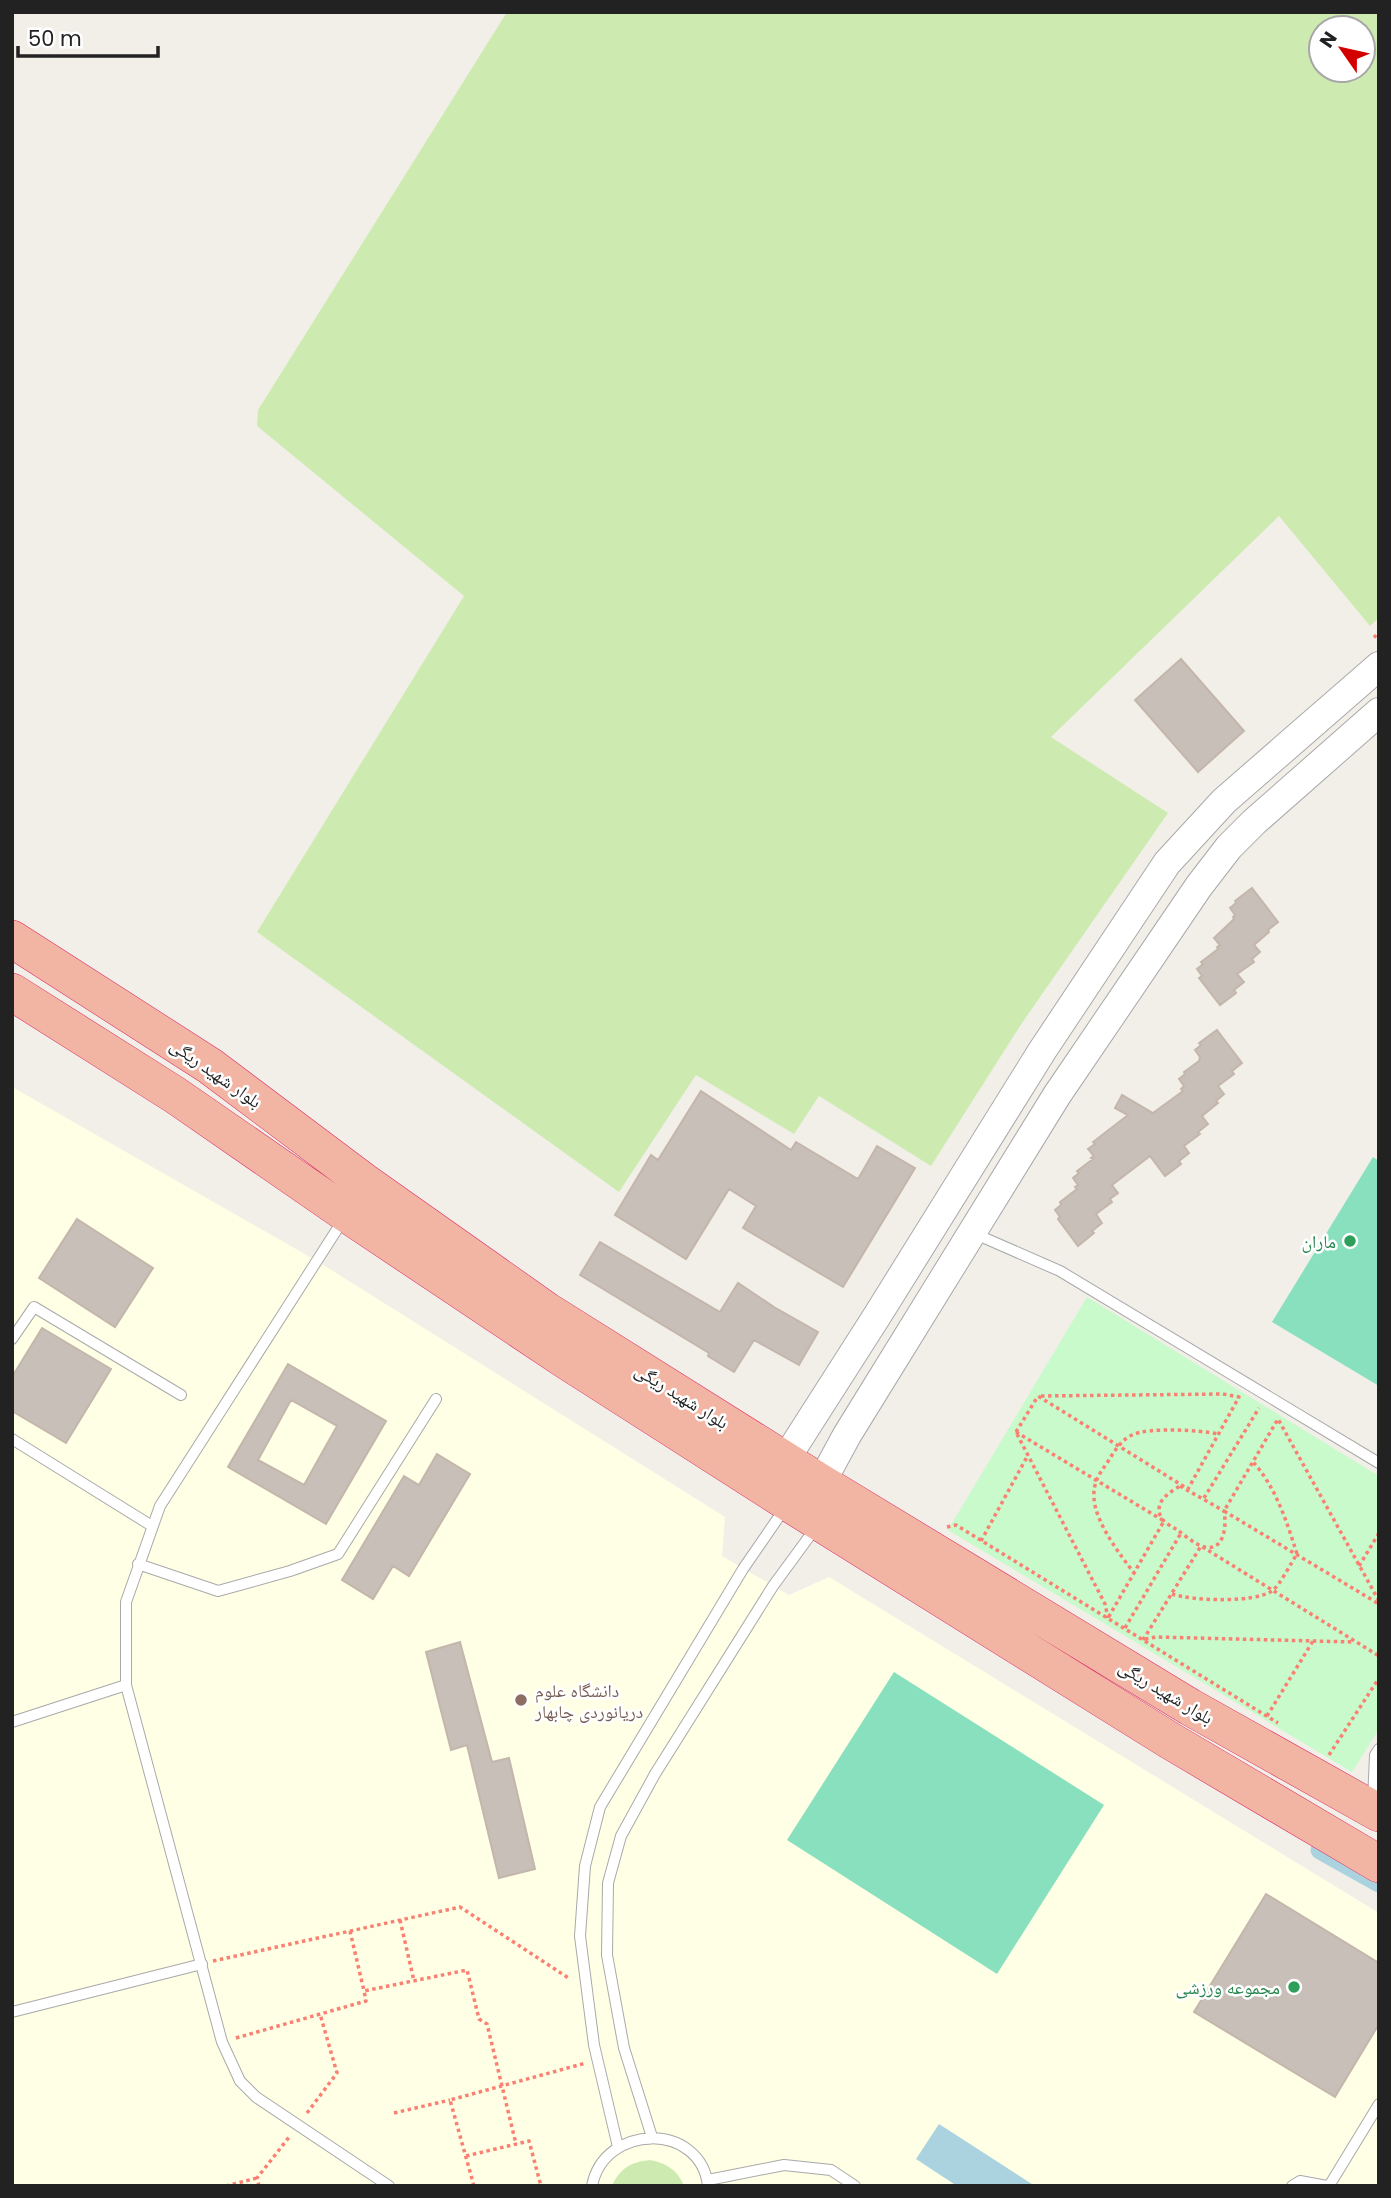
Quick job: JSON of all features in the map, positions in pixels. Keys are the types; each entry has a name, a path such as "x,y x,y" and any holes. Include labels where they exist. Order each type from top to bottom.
{"highway":[{"name":"بلوار شهید ریگی","path":"12,939 210,1066 363,1181 547,1311 907,1536 1190,1707 1377,1809"},
{"name":"بلوار شهید ریگی","path":"14,994 175,1095 346,1214 564,1359 789,1503 1169,1740 1379,1864"}],"street":[{"path":"785,1460 1042,1051 1167,863 1224,801 1379,666"},
{"path":"821,1483 847,1434 1057,1096 1199,886 1229,847 1254,821 1379,712"},
{"path":"1167,863 1199,886"},
{"path":"816,1414 847,1434"}],"lane":[{"path":"346,1214 160,1506 126,1602 126,1685 222,2042 240,2081 248,2090 389,2186"},
{"path":"973,1233 1060,1271 1379,1463"},
{"path":"12,1339 34,1307 181,1395"},
{"path":"138,1564 218,1591 338,1554 436,1399"},
{"path":"12,1440 152,1526"},
{"path":"618,2147 598,2060 580,1936 585,1866 600,1807 743,1569 789,1503"},
{"path":"652,2137 624,2048 607,1955 608,1883 621,1836 655,1774 773,1586 820,1522"},
{"path":"12,1721 126,1685"},
{"path":"1377,1809 1375,1755 1379,1749"},
{"path":"12,2012 202,1964"},
{"path":"1292,2186 1300,2181 1328,2186 1379,2104"},
{"path":"592,2186 603,2160 618,2147 634,2139 652,2137 670,2141 687,2150 700,2163 708,2183 784,2165 831,2170 855,2186"}],"path":[{"path":"1374,635 1379,641"},
{"path":"1038,1396 1223,1394 1240,1397 1188,1489"},
{"path":"1016,1432 1038,1396"},
{"path":"1038,1396 1379,1603"},
{"path":"1204,1498 1259,1408"},
{"path":"1201,1546 1219,1542 1226,1534 1224,1511 1278,1419 1379,1603"},
{"path":"1135,1574 1115,1549 1093,1500 1096,1480 1118,1446 1133,1434 1179,1429 1219,1434"},
{"path":"1016,1432 1105,1604 1108,1618"},
{"path":"1016,1432 1379,1656"},
{"path":"981,1541 1028,1455"},
{"path":"1252,1461 1263,1472 1288,1526 1297,1554"},
{"path":"1164,1521 1159,1514 1160,1503 1167,1493 1180,1486 1188,1489"},
{"path":"1108,1618 1164,1521"},
{"path":"907,1536 956,1525 1288,1729"},
{"path":"1125,1629 1181,1533"},
{"path":"1359,1566 1379,1533"},
{"path":"1143,1640 1201,1546"},
{"path":"1172,1594 1185,1599 1255,1597 1273,1591 1297,1554"},
{"path":"1143,1640 1157,1637 1356,1642"},
{"path":"1267,1716 1313,1641"},
{"path":"1320,1748 1330,1755 1379,1678"},
{"path":"202,1964 460,1907 587,1989"},
{"path":"400,1920 414,1981"},
{"path":"222,2042 366,2001 350,1931"},
{"path":"364,1991 467,1970 479,2019 487,2024 516,2144"},
{"path":"226,2186 257,2178 337,2073 320,2014"},
{"path":"394,2113 598,2060"},
{"path":"450,2100 474,2186"},
{"path":"466,2156 528,2141 541,2186"},
{"path":"257,2178 259,2186"}],"shaded area":[{"name":"دانشگاه علوم دریانوردی چابهار","path":"14,1088 317,1261 725,1517 722,1556 789,1595 829,1577 1379,1913 1379,2186 12,2186"}],"green space":[{"path":"507,12 1379,12 1379,618 1370,626 1279,516 1051,737 1168,813 1022,1023 931,1166 819,1096 794,1134 696,1075 619,1192 257,932 464,596 257,426 258,410"},
{"name":"ماران","path":"1373,1157 1379,1161 1379,1386 1272,1322"},
{"path":"1087,1297 1379,1476 1379,1729 1352,1772 948,1530"},
{"path":"894,1672 1104,1805 997,1974 787,1840"},
{"path":"650,2160 671,2168 684,2186 612,2186 627,2167"}],"water":[{"path":"939,2124 1035,2186 957,2186 916,2159"}],"building":[{"path":"1181,659 1244,731 1198,772 1135,700"},
{"path":"1252,888 1278,922 1254,945 1260,952 1252,959 1254,962 1237,974 1244,982 1234,990 1236,993 1220,1005 1199,978 1202,976 1197,969 1203,964 1201,962 1218,949 1220,945 1214,938 1234,919 1235,915 1230,908"},
{"path":"1217,1030 1242,1063 1232,1071 1234,1074 1218,1086 1224,1094 1216,1101 1218,1103 1202,1116 1208,1124 1184,1146 1189,1153 1179,1161 1181,1164 1165,1176 1150,1156 1112,1185 1118,1193 1110,1199 1112,1202 1096,1214 1102,1223 1078,1246 1058,1219 1060,1217 1055,1210 1061,1205 1060,1202 1077,1189 1075,1187 1078,1185 1073,1178 1079,1173 1077,1171 1093,1159 1091,1158 1094,1156 1088,1149 1095,1144 1093,1142 1128,1115 1115,1108 1122,1095 1153,1113 1183,1091 1181,1089 1184,1086 1179,1079 1199,1061 1200,1057 1195,1050 1201,1045 1199,1043"},
{"path":"701,1091 791,1150 796,1142 858,1179 877,1146 915,1168 843,1287 743,1228 756,1206 729,1189 686,1259 615,1215 651,1155 658,1160"},
{"path":"77,1219 153,1268 115,1327 39,1278"},
{"path":"600,1242 720,1312 738,1283 818,1332 799,1365 754,1340 734,1372 708,1356 709,1353 580,1275"},
{"path":"42,1328 111,1369 66,1443 12,1411 12,1377"},
{"path":"288,1364 386,1421 326,1524 228,1467","holes":["291,1400 337,1426 304,1485 258,1460"]},
{"path":"437,1454 470,1474 409,1576 393,1566 373,1599 342,1580 404,1476 419,1485"},
{"path":"460,1642 492,1762 509,1758 535,1869 499,1878 467,1745 451,1750 426,1652"},
{"name":"مجموعه ورزشی","path":"1266,1894 1379,1963 1379,2024 1335,2097 1194,2012"}],"waterway":[{"path":"1320,1850 1379,1883"}],"place":[{"name":"ماران","path":"1350,1241"},
{"name":"دانشگاه علوم دریانوردی چابهار","path":"521,1700"},
{"name":"مجموعه ورزشی","path":"1294,1987"}]}
